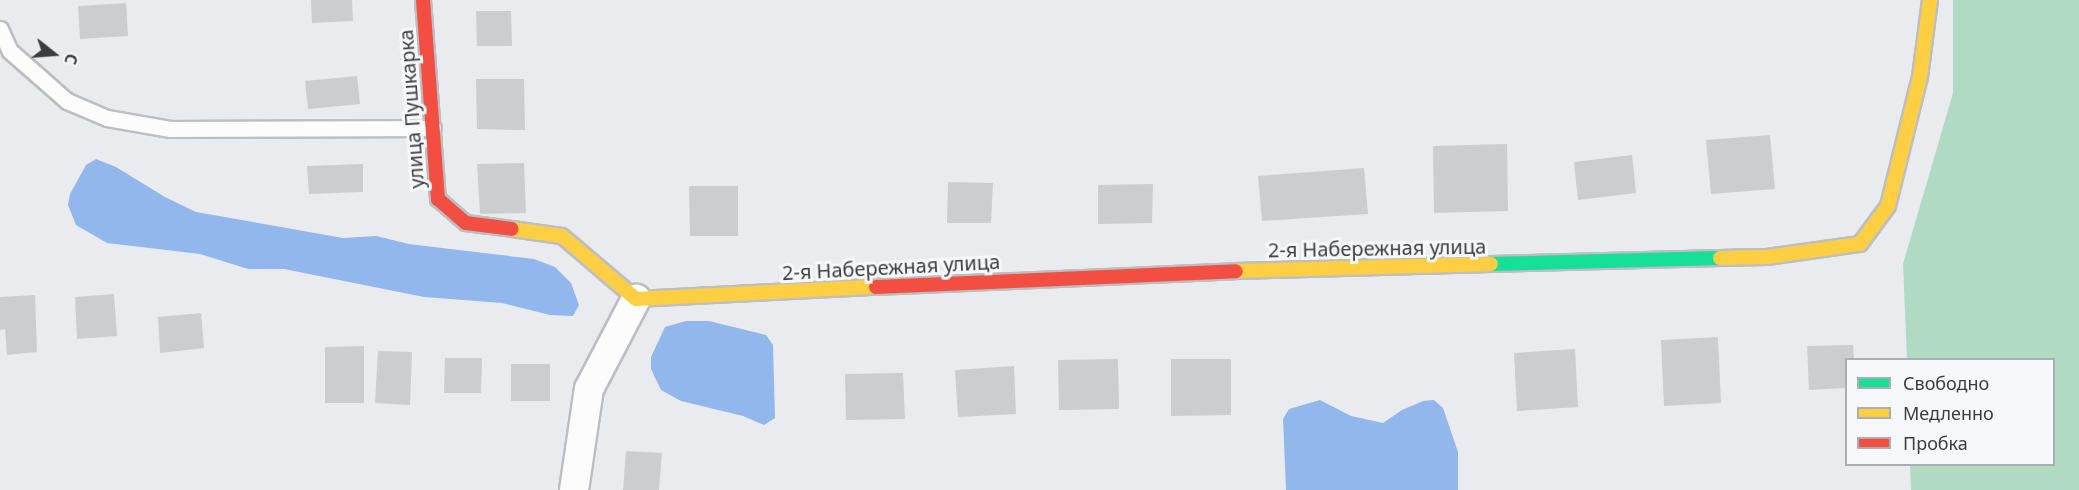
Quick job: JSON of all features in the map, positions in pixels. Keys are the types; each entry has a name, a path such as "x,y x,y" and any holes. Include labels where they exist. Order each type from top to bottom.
{"street":[{"name":"улица Пушкарка","path":"423,0 438,199 466,224 562,236 636,299"},
{"name":"2-я Набережная улица","path":"636,299 1185,272 1767,257 1860,244 1888,206 1920,77 1929,0"},
{"path":"574,490 589,389 636,299"}],"lane":[{"path":"0,29 10,51 67,101 107,118 170,129 432,128"}],"green space":[{"path":"1953,0 2079,0 2079,490 1911,490 1910,466 2055,466 2055,358 1907,358 1903,264 1953,93"}],"water":[{"path":"96,159 116,167 165,197 196,212 343,238 376,236 409,244 534,259 555,267 571,283 579,305 573,316 550,315 502,303 424,297 284,269 248,269 200,254 107,243 76,225 68,205 70,194 86,165"},
{"path":"686,321 709,321 766,335 773,345 775,418 764,425 743,416 681,401 661,390 651,369 651,357 665,327"},
{"path":"1320,400 1351,416 1383,423 1402,410 1423,401 1434,400 1443,408 1458,452 1458,490 1286,490 1283,419 1289,409"}],"building":[{"path":"311,0 352,0 353,21 312,23"},
{"path":"126,3 128,36 80,39 78,6"},
{"path":"476,11 511,11 512,46 477,46"},
{"path":"357,76 360,104 308,109 305,81"},
{"path":"476,79 524,79 525,130 477,129"},
{"path":"1770,135 1775,189 1711,194 1706,140"},
{"path":"1507,144 1508,211 1434,213 1433,146"},
{"path":"1632,155 1636,193 1578,200 1574,162"},
{"path":"524,163 526,213 480,214 477,164"},
{"path":"363,164 363,192 309,194 307,166"},
{"path":"1364,168 1368,214 1262,221 1258,176"},
{"path":"948,182 993,183 991,223 947,223"},
{"path":"1153,184 1152,223 1098,224 1098,185"},
{"path":"689,186 738,186 738,236 690,236"},
{"path":"114,294 117,336 77,339 75,297"},
{"path":"35,295 37,352 7,355 5,329 0,330 0,297"},
{"path":"201,313 204,348 160,353 158,317"},
{"path":"1718,337 1721,403 1664,406 1661,340"},
{"path":"1853,345 1854,358 1845,358 1845,388 1809,390 1807,346"},
{"path":"364,346 364,403 325,403 325,347"},
{"path":"1575,349 1578,407 1517,411 1514,353"},
{"path":"378,351 412,352 410,405 375,403"},
{"path":"445,358 482,358 481,393 444,393"},
{"path":"1118,359 1119,409 1059,410 1058,360"},
{"path":"1171,359 1231,359 1231,415 1171,416"},
{"path":"511,364 550,364 550,401 511,401"},
{"path":"1014,366 1016,414 958,417 955,370"},
{"path":"903,373 905,419 846,420 845,374"},
{"path":"626,451 662,453 659,490 623,490"}],"traffic: fast":[{"path":"1491,264 1720,258"}],"traffic: slow":[{"path":"1720,258 1767,257 1860,244 1888,206 1920,77 1930,0"},
{"path":"512,229 562,236 636,299 876,287"},
{"path":"1236,271 1491,264"}],"traffic: jam":[{"path":"423,0 438,199 466,223 512,229"},
{"path":"876,287 1236,271"}]}
